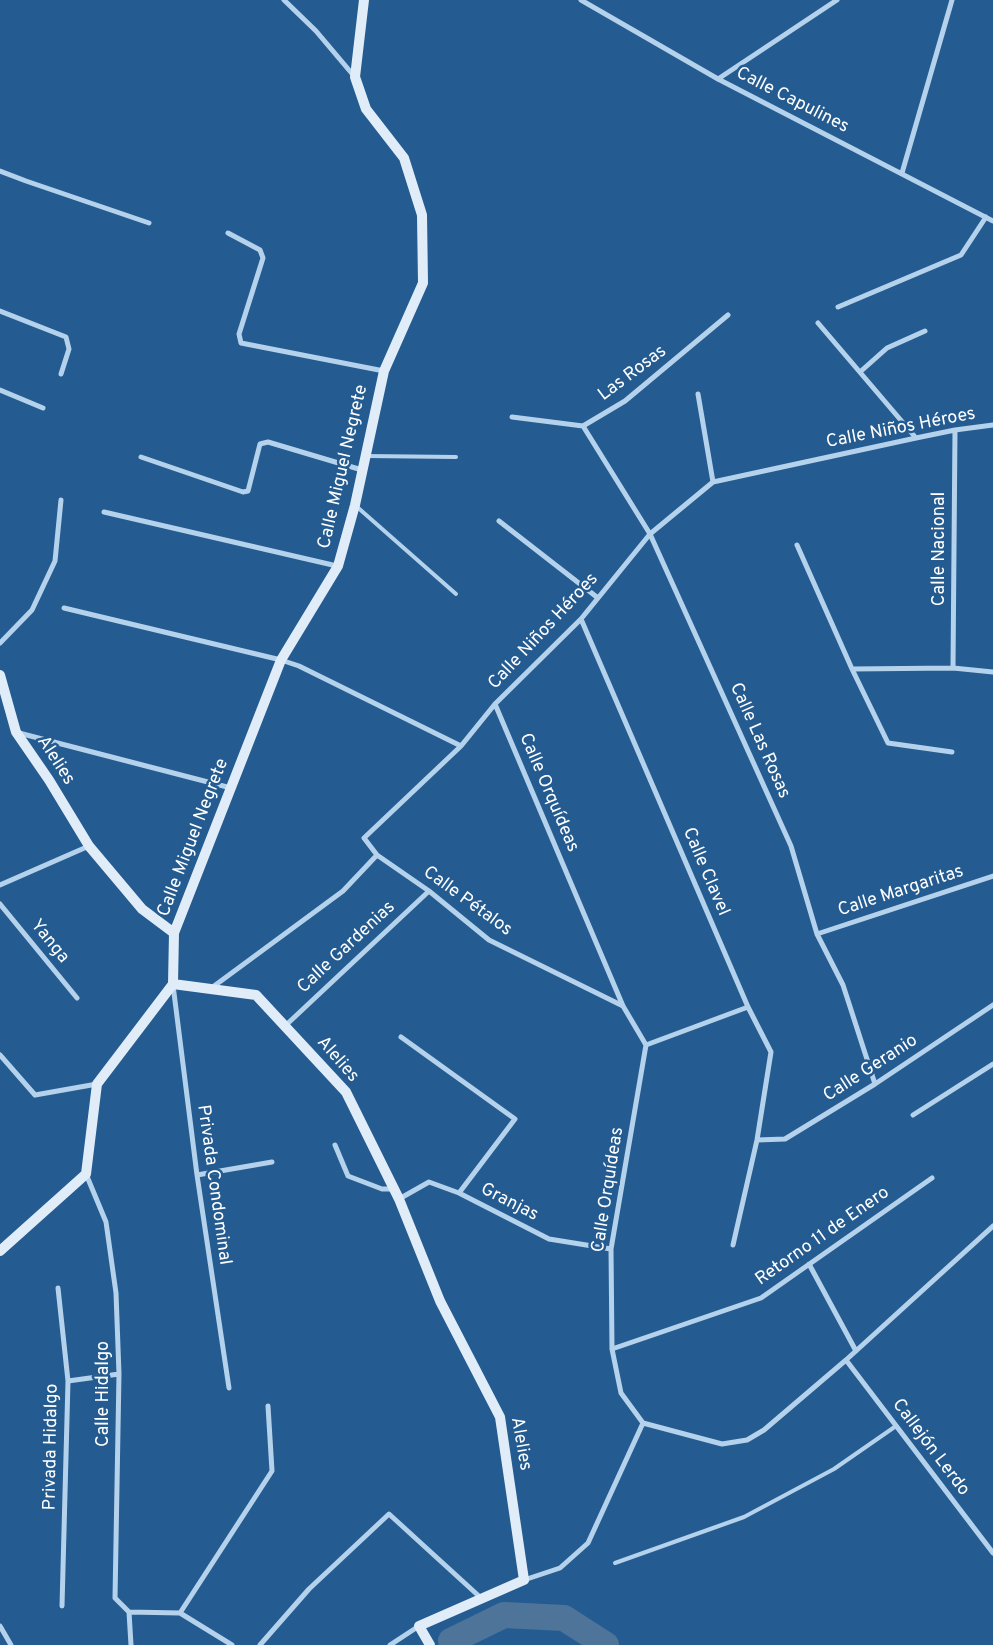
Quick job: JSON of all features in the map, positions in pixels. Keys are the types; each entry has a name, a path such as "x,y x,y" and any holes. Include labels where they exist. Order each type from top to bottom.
{"street":[{"path":"284,0 316,31 355,77"},
{"name":"Calle Miguel Negrete","path":"174,933 281,660 338,566 355,505 384,371 423,283 422,215 404,158 366,109 355,77 364,0"},
{"name":"Calle Capulines","path":"581,0 718,78 993,221"},
{"path":"718,78 837,0"},
{"path":"902,173 952,0"},
{"path":"0,171 149,223"},
{"path":"838,307 962,255 986,217"},
{"path":"228,233 260,250 263,258 239,334 241,343 384,371"},
{"path":"0,311 66,337 69,349 61,374"},
{"name":"Las Rosas","path":"583,426 625,401 728,315"},
{"path":"818,323 916,438"},
{"path":"860,372 887,348 925,331"},
{"path":"0,390 43,408"},
{"path":"698,394 714,482"},
{"path":"512,418 583,426"},
{"name":"Calle Niños Héroes","path":"377,855 364,838 461,746 495,704 581,619 650,534 714,482 955,430 993,425"},
{"name":"Calle Las Rosas","path":"583,426 650,534 791,846 817,934 843,984 875,1084"},
{"name":"Calle Nacional","path":"953,668 955,430"},
{"path":"141,457 243,492 248,492 260,444 268,442 362,470"},
{"path":"0,643 32,610 55,561 61,500"},
{"path":"104,512 338,566"},
{"path":"499,521 598,598"},
{"path":"798,545 852,669 888,743 952,752"},
{"path":"64,608 281,660 299,666 461,746"},
{"name":"Calle Clavel","path":"581,619 748,1007 771,1052 757,1140 733,1245"},
{"path":"852,669 953,668 993,672"},
{"name":"Alelies","path":"0,675 16,732 49,780 89,846 142,909 174,933"},
{"name":"Calle Orquídeas","path":"495,704 623,1006 646,1045 611,1249 612,1349 620,1393 643,1423"},
{"path":"16,732 231,788"},
{"path":"0,885 89,846"},
{"path":"210,989 344,890 377,855"},
{"name":"Calle Pétalos","path":"377,855 429,891 489,940 623,1006"},
{"name":"Calle Margaritas","path":"817,934 993,876"},
{"name":"Calle Gardenias","path":"285,1026 429,891"},
{"name":"Yanga","path":"0,904 77,998"},
{"path":"0,1250 86,1174 97,1084 173,984 174,933"},
{"name":"Alelies","path":"173,984 256,995 346,1092 399,1199 440,1301 500,1417 524,1580"},
{"name":"Privada Condominal","path":"173,984 197,1175 229,1388"},
{"name":"Calle Geranio","path":"757,1140 786,1139 875,1084 993,1005"},
{"path":"646,1045 748,1007"},
{"path":"401,1037 515,1119 459,1193"},
{"path":"0,1055 35,1095 97,1084"},
{"path":"913,1114 993,1064"},
{"path":"335,1145 348,1176 382,1189 394,1189"},
{"path":"197,1175 272,1162"},
{"name":"Calle Hidalgo","path":"86,1174 106,1222 116,1292 119,1374 115,1598 129,1612"},
{"name":"Retorno 11 de Enero","path":"612,1349 760,1298 932,1178"},
{"name":"Granjas","path":"399,1199 429,1182 459,1193 549,1240 611,1249"},
{"path":"390,1645 419,1626 524,1580 560,1568 588,1543 643,1423 722,1444 747,1440 764,1430 846,1360 993,1226"},
{"path":"808,1264 856,1351"},
{"name":"Privada Hidalgo","path":"58,1288 68,1381 62,1606"},
{"name":"Callejón Lerdo","path":"846,1360 993,1553"},
{"path":"68,1381 119,1374"},
{"path":"180,1613 272,1472 268,1406"},
{"path":"260,1645 309,1589 389,1514 481,1598"},
{"path":"131,1645 129,1612 180,1613 232,1645"},
{"path":"0,1626 12,1645"},
{"path":"419,1626 430,1645"}],"lane":[{"path":"365,456 456,457"},
{"path":"355,505 456,594"},
{"path":"615,1563 744,1517 834,1469 896,1426"}],"waterway":[{"path":"451,1641 504,1615 564,1618 606,1645"}]}
